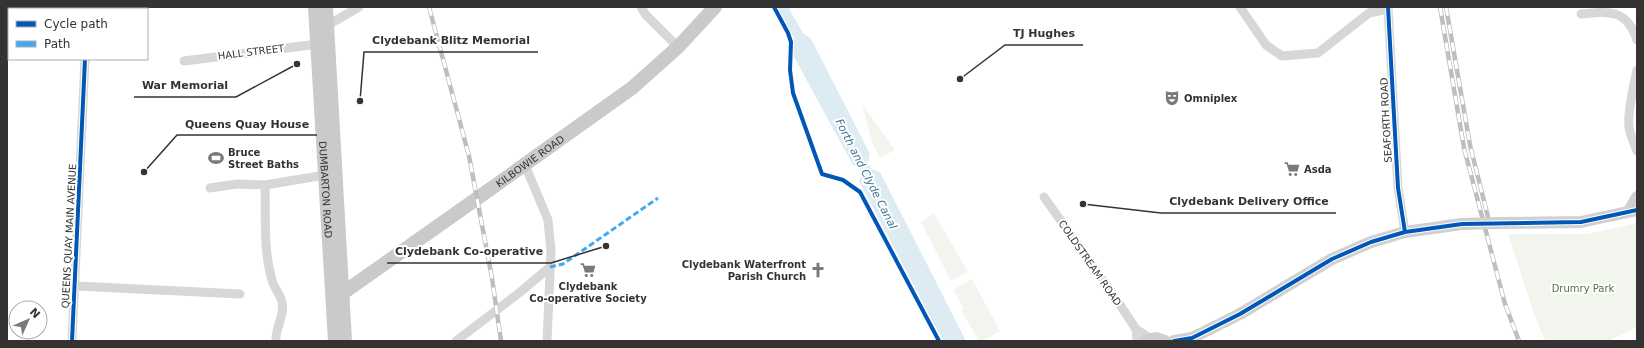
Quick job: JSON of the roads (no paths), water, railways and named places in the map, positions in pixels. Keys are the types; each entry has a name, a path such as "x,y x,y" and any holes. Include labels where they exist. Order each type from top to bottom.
{"main road":[{"name":"DUMBARTON ROAD","path":"315,7 322,26 338,296"},
{"name":"DUMBARTON ROAD","path":"326,7 318,44 325,175 338,296"},
{"name":"KILBOWIE ROAD","path":"338,296 632,88 678,47 715,7"},
{"path":"335,341 338,296"},
{"path":"338,296 345,341"}],"street":[{"path":"322,26 359,7"},
{"path":"641,7 646,15 678,47"},
{"path":"1240,7 1266,45 1282,56 1318,53 1369,13 1388,8"},
{"name":"SEAFORTH ROAD","path":"1388,8 1398,188 1405,232"},
{"path":"1580,14 1601,12 1619,15 1627,21 1637,40"},
{"name":"HALL STREET","path":"184,61 318,44"},
{"name":"QUEENS QUAY MAIN AVENUE","path":"72,341 76,286 85,60"},
{"path":"1637,70 1632,91 1629,125 1631,136 1637,151"},
{"path":"525,165 548,220 551,251 548,341"},
{"path":"210,188 237,184 265,185 325,175"},
{"path":"265,185 267,251 272,280 282,302 282,318 276,336 276,341"},
{"name":"COLDSTREAM ROAD","path":"1044,198 1106,284 1136,329 1148,340"},
{"path":"1174,341 1191,339 1240,314 1332,259 1371,242 1405,232 1462,224 1495,222 1581,222 1633,211 1637,198"},
{"path":"456,341 519,293 550,267"},
{"path":"76,286 240,294"},
{"name":"COLDSTREAM ROAD","path":"1136,329 1137,341"},
{"path":"1148,340 1156,338 1165,341"}],"water":[{"name":"Forth and Clyde Canal","path":"777,7 788,7 803,33 811,39 870,154 868,162 871,169 880,172 966,341 943,341 859,181 862,173 859,167 853,165 793,55 794,38"}],"railway":[{"path":"429,7 469,156 492,278 501,341"},
{"path":"1440,7 1464,148 1505,304 1519,341"},
{"path":"1446,7 1470,145 1488,217"}],"place":[{"name":"War Memorial","path":"297,64"},
{"name":"TJ Hughes","path":"960,79"},
{"name":"Omniplex","path":"1172,98"},
{"name":"Clydebank Blitz Memorial","path":"360,101"},
{"name":"Bruce Street Baths","path":"216,158"},
{"name":"Asda","path":"1292,169"},
{"name":"Queens Quay House","path":"144,172"},
{"name":"Clydebank Delivery Office","path":"1083,204"},
{"name":"Clydebank Co-operative","path":"606,246"},
{"name":"Clydebank Co-operative Society","path":"588,270"},
{"name":"Clydebank Waterfront Parish Church","path":"818,270"}],"park label":[{"name":"Drumry Park","path":"1583,288"}]}
